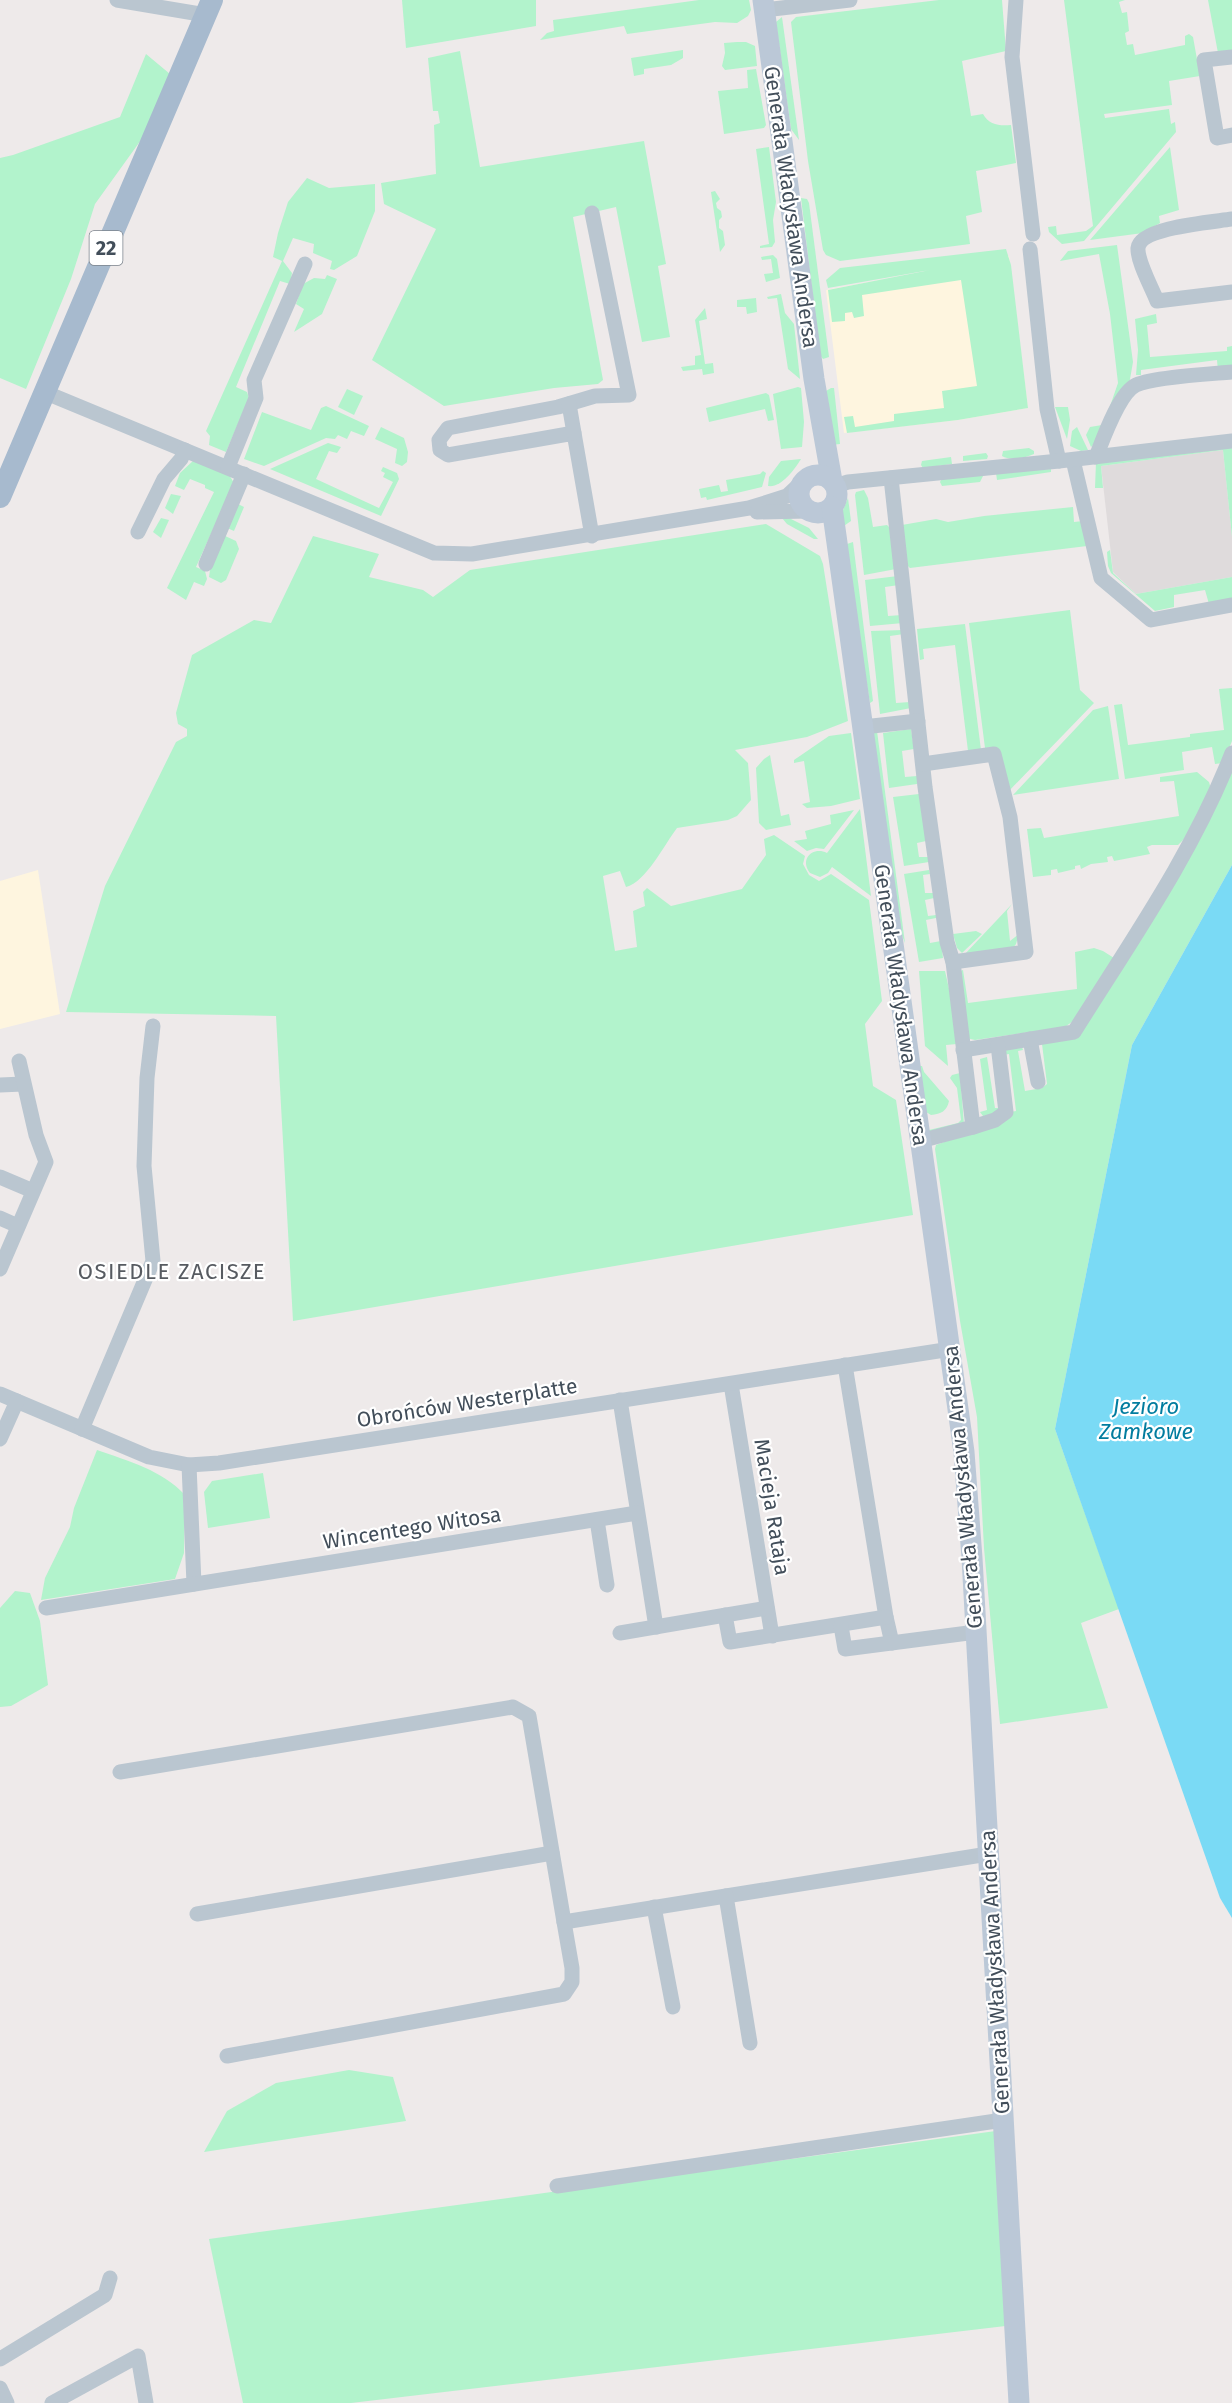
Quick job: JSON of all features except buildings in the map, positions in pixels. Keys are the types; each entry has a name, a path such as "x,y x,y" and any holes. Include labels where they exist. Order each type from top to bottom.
{"main road":[{"name":"Generała Władysława Andersa","path":"764,5 820,415 824,500 843,577 920,1141 951,1349 969,1505 1019,2403"},
{"name":"22","path":"0,497 209,8"},
{"name":"Generała Władysława Andersa","path":"806,479 815,464 820,415"},
{"path":"820,475 824,500 798,498 799,488 806,479 820,475"}],"street":[{"path":"117,0 209,8"},
{"path":"764,5 850,0"},
{"path":"1016,0 1012,57 1033,234"},
{"path":"1232,57 1204,60 1217,138 1232,135"},
{"path":"574,433 448,455 440,450 440,440 448,428 569,404 579,399 595,396 629,395 592,213"},
{"path":"1232,219 1157,231 1142,239 1138,247 1157,301 1232,292"},
{"path":"1030,249 1047,409 1066,460 1101,578 1151,620 1230,605"},
{"path":"228,467 256,398 254,380 305,264"},
{"path":"1096,457 1109,423 1134,386 1149,382 1232,372"},
{"path":"44,392 434,553 472,554 719,514 824,500 848,482 1232,441"},
{"path":"569,404 592,536"},
{"path":"138,532 164,479 181,459 185,450"},
{"path":"206,564 244,474"},
{"path":"891,478 923,764 947,942 953,963 973,1127"},
{"path":"719,514 779,500 806,479"},
{"path":"863,727 918,721"},
{"path":"963,1050 1074,1032 1182,861 1219,787 1232,753"},
{"path":"923,764 994,754 1010,817 1026,952 953,963"},
{"path":"82,1429 153,1261 144,1166 147,1078 153,1026"},
{"path":"1030,1040 1038,1082"},
{"path":"920,1141 995,1120 1006,1112 998,1045"},
{"path":"1,1264 46,1162 36,1135 19,1061"},
{"path":"0,1085 24,1084"},
{"path":"0,1178 33,1191"},
{"path":"0,1218 18,1226"},
{"name":"Obrońców Westerplatte","path":"0,1394 149,1456 189,1465 219,1463 951,1349"},
{"path":"845,1365 892,1643"},
{"name":"Macieja Rataja","path":"731,1384 772,1636"},
{"path":"620,1400 656,1627"},
{"path":"0,1439 17,1401"},
{"path":"189,1465 194,1584"},
{"name":"Wincentego Witosa","path":"46,1608 637,1513"},
{"path":"597,1520 608,1585"},
{"path":"620,1633 767,1608"},
{"path":"725,1616 730,1642 886,1617"},
{"path":"841,1626 845,1649 976,1632"},
{"path":"120,1772 513,1707 529,1716 572,1982 564,1994 227,2056"},
{"path":"197,1914 552,1853"},
{"path":"564,1922 988,1854"},
{"path":"726,1896 750,2043"},
{"path":"654,1907 673,2007"},
{"path":"557,2186 1003,2120"},
{"path":"0,2359 105,2295 110,2278"},
{"path":"52,2403 138,2356 146,2403"},
{"path":"0,2388 7,2403"}],"shaded area":[{"path":"1009,256 1028,408 958,420 844,433 826,290"},
{"path":"1223,450 1232,537 1232,577 1136,594 1113,572 1101,466"},
{"path":"38,870 60,1014 0,1029 0,881"}],"green space":[{"path":"402,0 536,0 536,26 406,48"},
{"path":"699,0 749,0 751,10 748,16 737,23 715,22 627,34 624,26 540,40 547,33 554,31 553,20"},
{"path":"939,0 1002,0 1006,51 962,61 971,116 983,114 995,124 1011,125 1016,163 976,171 982,212 966,216 970,244 840,261 826,255 823,250 808,161 791,22 796,17"},
{"path":"1064,0 1125,0 1119,2 1122,13 1127,12 1129,31 1125,33 1127,45 1133,44 1135,55 1185,45 1185,36 1189,34 1193,37 1200,76 1169,81 1172,105 1104,114 1105,118 1169,109 1171,124 1175,122 1176,132 1084,241 1062,244 1049,232 1048,227 1056,226 1057,235 1086,231 1093,226"},
{"path":"1208,0 1232,0 1232,50 1218,53"},
{"path":"782,17 799,140 791,129 776,22"},
{"path":"746,42 755,46 757,66 725,70 722,66 725,53 724,43"},
{"path":"683,50 683,58 671,65 644,69 644,74 634,76 631,58"},
{"path":"460,51 480,167 644,141 666,264 658,266 670,337 642,342 616,207 573,217 603,380 598,384 554,388 444,406 372,360 436,229 384,204 381,183 436,174 434,125 440,123 438,111 433,111 428,58"},
{"path":"146,54 170,74 146,133 95,204 71,279 26,389 0,378 0,158 120,117"},
{"path":"756,69 766,125 764,128 724,134 718,91 748,88 747,70"},
{"path":"769,147 776,202 773,220 775,242 772,247 760,248 760,246 769,244 756,149"},
{"path":"1170,147 1179,210 1159,216 1160,223 1143,233 1090,240"},
{"path":"307,178 329,188 375,184 375,211 357,256 334,270 330,269 332,261 313,253 314,244 293,238 283,261 292,273 290,284 280,281 236,387 247,392 249,398 226,452 209,445 210,436 206,431 282,261 273,257 288,202"},
{"path":"715,191 720,199 716,203 717,208 721,211 719,228 723,231 725,245 720,252 711,192"},
{"path":"801,198 807,199 809,203 829,357 823,359 820,355"},
{"path":"1117,245 1133,362 1129,385 1108,412 1118,383 1110,314 1099,254 1060,261 1068,251"},
{"path":"1006,249 1011,265 1028,408 958,420 847,433 844,417 853,416 855,427 894,421 894,414 944,408 942,391 977,386 961,280 862,295 864,316 854,318 852,312 845,313 845,321 832,322 828,290 930,270 828,288 826,280 840,268"},
{"path":"773,255 777,259 780,278 766,282 764,274 773,273 771,259 762,260 761,257"},
{"path":"327,275 337,279 322,314 294,332 304,309 296,304 303,284 314,278 325,279"},
{"path":"781,294 785,313 794,324 800,379 788,369 777,298 768,299 767,297"},
{"path":"756,298 757,312 747,314 746,307 737,307 737,300"},
{"path":"705,308 707,319 699,321 705,364 713,363 714,373 703,375 702,369 683,371 681,367 695,365 695,356 701,355 695,320"},
{"path":"1156,314 1157,323 1147,325 1150,357 1227,351 1227,347 1232,346 1232,369 1218,371 1217,360 1141,370 1141,375 1136,375 1138,350 1135,319"},
{"path":"801,388 804,422 802,447 781,449 773,394"},
{"path":"834,388 840,444 831,445 826,391"},
{"path":"347,389 363,396 354,415 338,407"},
{"path":"766,393 769,395 774,420 768,421 765,409 709,422 706,408"},
{"path":"326,406 369,426 364,436 351,431 347,439 338,435 335,439 326,438 264,466 244,459 262,412 311,430 321,408"},
{"path":"1055,407 1068,407 1070,420 1067,439"},
{"path":"1102,425 1099,440 1091,447 1086,435 1090,427"},
{"path":"381,427 404,438 408,452 407,462 402,466 395,463 397,449 375,439"},
{"path":"1077,427 1088,450 1081,451 1070,446 1072,431"},
{"path":"328,443 341,447 337,453 329,451 316,479 379,508 393,482 383,477 385,473 381,471 383,467 397,473 399,479 381,516 270,469"},
{"path":"1232,446 1232,537 1223,450 1101,466 1103,488 1095,488 1096,462"},
{"path":"1029,448 1034,451 1034,454 1018,458 1002,456 1003,451"},
{"path":"986,453 987,459 963,461 963,456"},
{"path":"951,457 952,464 923,468 921,465 922,461"},
{"path":"801,459 782,481 768,486 769,477 781,461"},
{"path":"194,460 228,473 234,483 196,567 205,571 207,579 204,586 194,582 186,600 167,588 214,492 205,488 205,485 190,479 184,490 175,486 180,473"},
{"path":"1051,469 1051,472 997,480 996,473"},
{"path":"763,471 766,473 762,487 707,500 706,497 701,498 699,489 719,485 721,492 728,491 726,480 760,474"},
{"path":"980,474 983,476 980,482 942,486 940,482 942,478"},
{"path":"864,490 868,498 873,527 887,525 890,528 896,569 864,575 855,495 856,492"},
{"path":"171,494 181,496 173,514 165,508"},
{"path":"848,498 851,521 841,528 840,517"},
{"path":"236,503 244,507 234,531 225,527"},
{"path":"1073,507 1074,522 1083,521 1087,546 910,568 907,565 902,525 936,519 948,522"},
{"path":"787,517 809,528 818,539 787,524 782,518"},
{"path":"161,518 169,520 161,538 153,532"},
{"path":"766,524 820,556 848,721 807,737 735,750 748,763 751,800 737,816 728,820 677,828 647,871 633,884 626,887 620,871 603,876 615,951 637,947 633,911 645,906 643,892 647,888 671,906 742,889 766,855 764,839 774,835 805,856 803,864 809,875 819,881 831,874 869,900 882,1001 865,1024 873,1086 896,1100 913,1215 293,1321 276,1016 66,1012 105,886 176,742 187,736 187,729 178,724 176,713 192,655 254,620 271,623 313,536 379,554 369,577 423,590 433,597 470,570"},
{"path":"223,535 236,541 239,549 226,580 221,583 209,577 211,563"},
{"path":"853,542 873,701 870,703 844,545"},
{"path":"1110,550 1113,573 1136,594 1232,577 1232,601 1209,604 1205,590 1174,595 1174,607 1155,611 1111,573 1107,552"},
{"path":"898,576 899,585 885,587 888,616 902,615 903,623 870,626 865,580"},
{"path":"1070,610 1080,690 1094,703 1007,793 997,747 985,748 969,623"},
{"path":"965,624 981,750 968,751 955,645 923,649 924,659 920,660 917,629"},
{"path":"904,630 904,634 890,636 896,703 910,702 911,708 880,714 871,631"},
{"path":"1232,688 1232,741 1223,763 1215,764 1212,747 1182,752 1184,770 1125,779 1114,705 1122,704 1128,745 1190,737 1190,734 1224,730 1219,689"},
{"path":"1108,706 1119,779 1013,795 1093,710"},
{"path":"911,729 914,749 902,751 905,777 917,776 917,784 889,788 883,733"},
{"path":"877,731 905,943 898,926 869,736"},
{"path":"851,733 860,799 831,806 807,808 802,804 810,802 804,761 794,763 794,760 829,736"},
{"path":"770,755 781,816 789,814 791,825 766,830 759,823 756,768"},
{"path":"1232,766 1232,865 1132,1045 1055,1429 1119,1609 1081,1623 1108,1708 1000,1724 984,1548 977,1417 960,1321 935,1149 936,1145 990,1125 1010,1112 1016,1111 1009,1054 1003,1055 1007,1049 1022,1047 1023,1050 1018,1051 1025,1091 1042,1088 1047,1084 1042,1044 1079,1036"},
{"path":"1197,772 1209,782 1211,789 1190,833 1178,845 1152,845 1147,847 1150,854 1114,861 1112,856 1107,857 1108,862 1091,864 1081,869 1080,865 1075,866 1075,869 1058,873 1057,869 1051,870 1051,875 1033,877 1027,829 1041,828 1044,838 1179,816 1174,781 1160,782 1160,777"},
{"path":"919,794 926,841 917,843 919,857 929,857 929,862 904,866 893,797"},
{"path":"860,809 871,896 832,867 828,873 820,877 810,873 806,863 809,855 817,851 827,853"},
{"path":"854,810 824,849 816,848 807,851 794,841 807,839 805,831 831,824 830,815"},
{"path":"929,870 930,874 923,875 925,893 933,893 934,898 925,900 928,916 936,915 936,918 926,920 930,943 941,941 943,958 919,962 904,874"},
{"path":"1012,904 1007,911 1010,941 1019,934 1013,948 964,955"},
{"path":"976,931 982,934 962,953 957,948 953,934"},
{"path":"1094,948 1114,958 1077,1018 1065,1027 975,1040 966,1038 958,972 963,970 968,1003 1077,989 1075,952"},
{"path":"919,971 945,971 952,1002 957,1044 946,1045 948,1066 925,1046"},
{"path":"987,1057 995,1108 1002,1108 996,1115 983,1116 980,1112 987,1110 980,1059"},
{"path":"919,1066 922,1066 924,1072 949,1101 941,1113 931,1115 926,1112"},
{"path":"960,1073 964,1125 931,1134 929,1130 958,1123 961,1120 957,1088 950,1078"},
{"path":"97,1450 155,1473 176,1486 185,1495 184,1553 175,1579 41,1600 45,1578 70,1527 74,1508"},
{"path":"263,1473 270,1518 208,1528 204,1492 212,1481"},
{"path":"15,1591 30,1593 40,1621 48,1685 11,1706 0,1707 0,1608"},
{"path":"349,2070 393,2077 406,2121 204,2152 227,2111 276,2083"},
{"path":"1003,2130 1014,2325 351,2403 243,2403 209,2239"}],"water":[{"name":"Jezioro Zamkowe","path":"1232,865 1232,1918 1220,1898 1055,1429 1132,1045"}],"district":[{"name":"OSIEDLE ZACISZE","path":"172,1271"}]}
